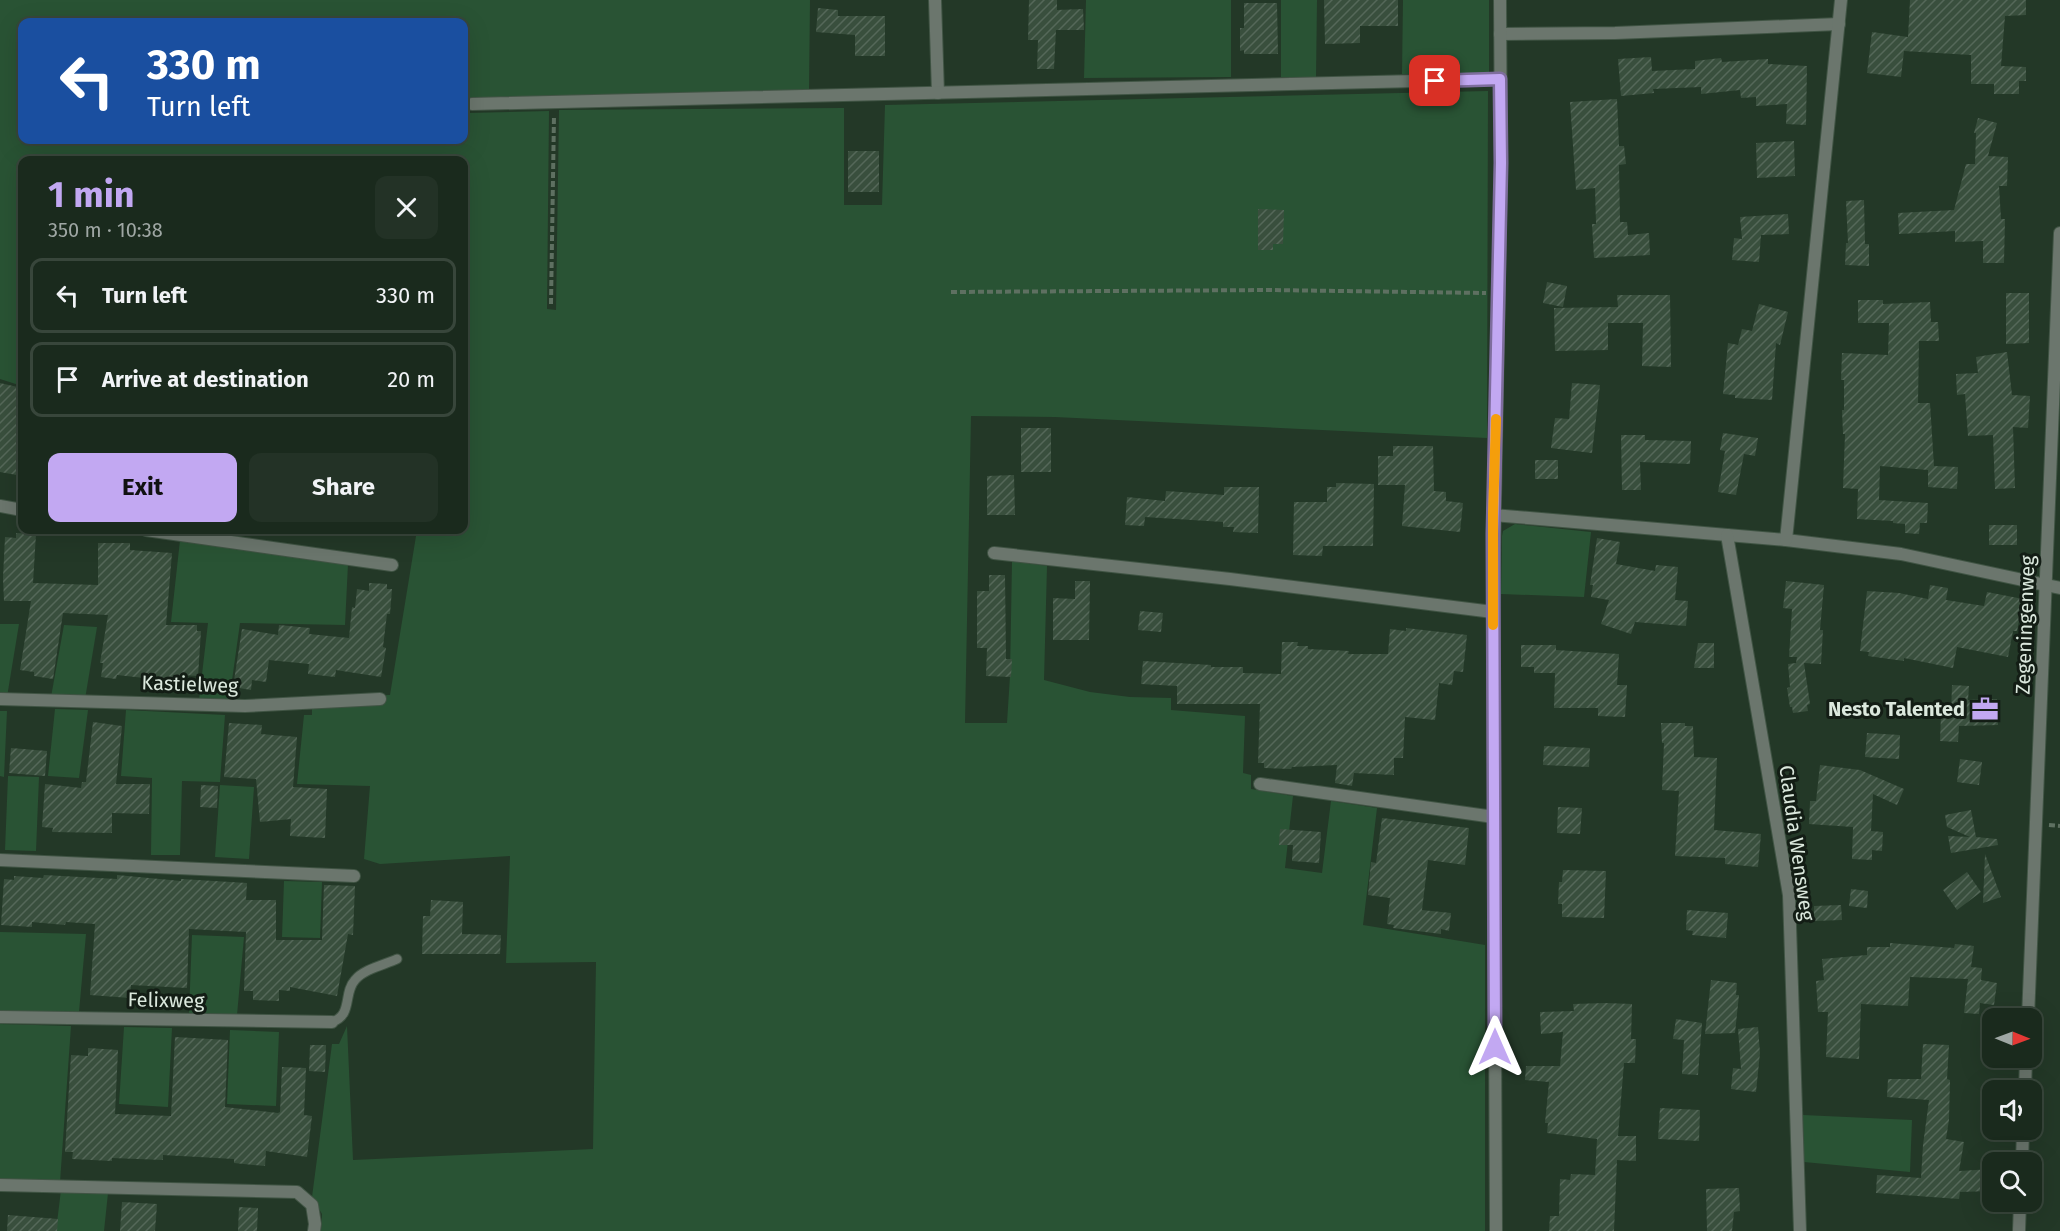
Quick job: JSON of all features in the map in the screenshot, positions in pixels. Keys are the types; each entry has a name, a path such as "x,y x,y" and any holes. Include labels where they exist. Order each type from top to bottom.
{"street":[{"path":"935,0 938,93"},
{"path":"1496,1231 1492,612 1501,163 1500,0"},
{"path":"1786,540 1841,0"},
{"path":"1500,34 1615,33 1839,24"},
{"path":"472,104 1500,79"},
{"name":"Zegeningenweg","path":"2028,1008 2060,233"},
{"path":"0,506 18,509"},
{"path":"1493,514 1786,540 1901,554 2060,588"},
{"path":"174,534 392,565"},
{"name":"Claudia Wensweg","path":"1727,536 1788,895 1800,1231"},
{"path":"994,553 1230,579 1492,612"},
{"name":"Kastielweg","path":"0,699 245,706 380,699"},
{"path":"1260,784 1494,817"},
{"path":"0,860 354,876"},
{"name":"Felixweg","path":"0,1017 332,1022"},
{"path":"0,1185 297,1192 312,1205 314,1231"},
{"path":"2019,1231 2020,1212"}],"lane":[{"path":"332,1022 339,1020 345,1014 351,985 356,978 397,959"}],"path":[{"path":"551,304 554,102"},
{"path":"951,292 1269,290 1498,293"}],"green space":[{"path":"0,0 810,0 809,90 468,98 468,18 18,18 18,144 468,144 468,113 549,111 547,309 556,310 559,110 844,108 844,205 882,205 885,105 1488,91 1487,438 1055,417 971,416 965,723 1007,723 1012,561 1047,566 1044,680 1090,692 1130,697 1171,698 1171,710 1245,716 1243,773 1251,775 1251,789 1293,796 1285,868 1322,873 1331,801 1377,808 1363,925 1485,945 1485,1231 321,1231 322,1214 312,1197 332,1044 339,1044 347,1026 353,1160 593,1149 596,962 506,963 510,856 380,864 364,859 370,786 297,784 304,715 312,715 312,704 334,696 390,695 416,534 468,534 468,156 18,156 18,385 0,379"},
{"path":"1086,0 1231,0 1231,77 1084,78"},
{"path":"1281,0 1317,0 1316,77 1281,77"},
{"path":"1403,0 1489,0 1489,75 1402,74"},
{"path":"1515,524 1591,532 1584,597 1501,594 1503,531"},
{"path":"180,540 348,564 345,625 240,623 229,702 199,700 208,623 171,622"},
{"path":"0,624 19,624 7,697 0,697"},
{"path":"64,625 97,627 85,699 51,697"},
{"path":"55,709 88,710 79,778 48,776"},
{"path":"126,710 225,715 220,782 182,781 180,855 151,855 152,778 121,776"},
{"path":"0,711 7,711 4,777 0,776"},
{"path":"8,776 39,777 36,851 5,850"},
{"path":"220,785 254,787 249,859 215,857"},
{"path":"284,881 322,882 320,938 282,937"},
{"path":"0,932 86,934 79,1012 0,1011"},
{"path":"192,935 244,937 237,1015 189,1013"},
{"path":"0,1024 71,1026 60,1182 0,1180"},
{"path":"124,1027 172,1028 168,1107 119,1104"},
{"path":"230,1030 279,1032 276,1106 227,1104"},
{"path":"1803,1115 1912,1120 1910,1172 1804,1162"},
{"path":"61,1190 108,1193 104,1231 56,1231"}],"building":[{"path":"1029,0 1057,0 1057,10 1083,9 1084,30 1056,30 1054,69 1037,69 1038,40 1028,40"},
{"path":"1324,0 1398,0 1398,26 1360,26 1360,43 1325,44"},
{"path":"1910,0 2026,0 2026,15 2005,16 2001,66 2026,67 2026,81 2019,81 2019,94 1994,94 1994,84 1971,84 1971,55 1904,51 1901,77 1867,73 1872,32 1908,37"},
{"path":"1244,3 1277,3 1278,54 1244,54 1244,50 1240,51 1240,28 1244,28"},
{"path":"818,8 838,10 838,16 885,16 885,56 855,56 855,35 816,32"},
{"path":"1651,57 1652,71 1695,69 1695,61 1721,58 1722,62 1768,59 1768,64 1807,66 1806,125 1786,124 1787,104 1756,106 1756,97 1741,98 1740,90 1701,94 1701,87 1653,89 1654,93 1621,96 1618,59"},
{"path":"1617,99 1619,146 1624,146 1626,164 1619,165 1620,222 1627,222 1628,235 1649,233 1650,255 1594,258 1592,224 1596,224 1595,188 1576,190 1570,102"},
{"path":"1978,118 1997,123 1988,156 2008,157 2007,186 1999,186 2001,219 2005,219 2004,263 1983,263 1983,241 1955,242 1955,231 1899,234 1898,213 1954,210 1966,164 1975,164 1976,133 1974,133"},
{"path":"1794,141 1795,176 1757,178 1756,143"},
{"path":"848,151 879,151 879,192 848,192"},
{"path":"1864,200 1865,244 1869,244 1869,266 1845,265 1846,243 1848,243 1846,201"},
{"path":"1258,209 1284,210 1283,244 1273,244 1273,250 1258,250"},
{"path":"1788,214 1789,234 1761,235 1759,262 1732,260 1734,238 1742,239 1740,217"},
{"path":"1547,282 1567,286 1563,307 1543,303"},
{"path":"2006,293 2029,293 2029,343 2006,344"},
{"path":"1617,295 1670,295 1671,367 1642,366 1643,323 1608,323 1608,350 1555,351 1554,308 1618,307"},
{"path":"1858,300 1883,300 1883,304 1930,302 1931,322 1938,322 1939,341 1919,341 1918,403 1930,403 1934,466 1958,467 1957,489 1928,487 1928,470 1880,466 1879,500 1928,503 1927,523 1920,523 1919,534 1905,533 1905,524 1893,523 1893,521 1857,519 1858,489 1843,488 1845,434 1843,434 1842,410 1844,410 1844,380 1841,380 1842,353 1888,355 1889,323 1858,323"},
{"path":"1759,304 1788,312 1780,345 1776,343 1772,400 1735,398 1735,395 1723,394 1728,343 1738,345 1742,329 1752,331"},
{"path":"2007,352 2012,395 2030,396 2028,428 2013,427 2015,488 1995,489 1993,435 1968,436 1965,394 1957,395 1956,374 1978,373 1976,357"},
{"path":"0,383 18,387 18,475 0,472"},
{"path":"1572,383 1600,385 1592,453 1551,448 1555,418 1569,419"},
{"path":"1021,428 1051,428 1051,472 1021,472"},
{"path":"1723,433 1758,438 1755,456 1744,454 1736,495 1718,492 1725,451 1720,450"},
{"path":"1621,435 1645,435 1645,440 1691,441 1690,464 1640,462 1641,490 1622,490"},
{"path":"1393,446 1433,446 1434,491 1446,492 1446,501 1463,503 1460,532 1402,526 1405,485 1378,485 1378,456 1393,456"},
{"path":"1535,460 1558,460 1558,479 1535,479"},
{"path":"1014,475 1015,515 987,515 987,476"},
{"path":"1336,483 1374,484 1373,546 1323,546 1322,556 1293,555 1294,502 1327,502 1327,487 1336,487"},
{"path":"1224,487 1259,487 1258,533 1233,532 1234,527 1223,527 1223,522 1145,517 1144,526 1125,525 1127,497 1165,501 1166,491 1224,495"},
{"path":"1989,525 2017,525 2017,545 1989,545"},
{"path":"16,533 36,534 33,583 98,585 98,543 130,543 130,550 172,553 166,625 197,625 197,631 201,631 198,676 181,675 181,682 117,675 116,679 101,677 103,663 100,663 108,615 63,613 53,679 34,676 34,672 20,670 31,601 4,601 3,578 5,537 16,538"},
{"path":"1597,538 1620,542 1616,564 1655,571 1656,565 1678,567 1675,600 1688,601 1686,626 1635,622 1631,634 1601,624 1609,600 1591,597 1593,585 1590,585"},
{"path":"989,575 1005,575 1006,659 1012,659 1011,677 986,676 987,648 977,648 977,591 989,591"},
{"path":"1075,581 1090,581 1089,640 1053,640 1053,598 1075,599"},
{"path":"1786,581 1824,585 1820,630 1823,630 1821,664 1804,663 1810,704 1807,705 1808,711 1793,713 1787,688 1790,687 1788,664 1796,663 1797,657 1789,657 1792,609 1783,608"},
{"path":"369,583 387,584 387,589 392,589 390,614 387,614 383,647 386,648 381,677 336,670 335,677 308,674 309,664 269,660 266,682 252,680 251,690 233,687 242,629 278,635 279,625 310,628 309,634 349,638 352,607 355,608 357,589 369,591"},
{"path":"1930,585 1948,588 1946,600 1984,606 1987,592 2023,599 2017,631 2013,631 2008,657 1957,647 1953,668 1904,658 1904,661 1868,656 1869,652 1860,651 1867,591 1899,593 1928,599"},
{"path":"1140,611 1163,613 1161,632 1138,630"},
{"path":"1406,628 1467,635 1463,672 1454,671 1452,685 1439,683 1435,720 1405,717 1403,758 1394,758 1394,775 1354,773 1352,786 1335,783 1337,765 1292,767 1291,769 1264,768 1264,763 1258,763 1260,704 1177,704 1177,686 1141,684 1143,661 1211,665 1211,667 1243,667 1243,673 1281,674 1282,642 1298,642 1297,646 1308,646 1308,649 1349,651 1348,654 1388,654 1390,629 1406,631"},
{"path":"1698,643 1714,643 1714,668 1694,668"},
{"path":"1521,645 1556,645 1556,650 1619,654 1617,685 1627,685 1625,717 1598,716 1598,708 1554,708 1555,673 1534,673 1534,667 1521,667"},
{"path":"1952,685 1969,686 1968,700 1997,699 1998,725 1959,726 1958,742 1940,741 1941,714 1951,715"},
{"path":"93,722 122,726 116,784 150,784 149,814 112,813 112,833 52,832 53,828 42,827 45,784 81,788 82,782 86,782"},
{"path":"229,723 262,725 261,734 297,737 293,787 327,789 325,838 290,836 291,819 260,822 256,779 224,777"},
{"path":"1661,723 1685,723 1685,726 1693,726 1694,757 1717,758 1714,830 1761,834 1758,867 1725,864 1725,858 1675,856 1679,791 1662,790 1664,743 1662,743"},
{"path":"1867,733 1900,735 1899,759 1865,757"},
{"path":"1544,746 1590,748 1589,767 1543,765"},
{"path":"11,748 47,751 45,776 9,773"},
{"path":"1960,759 1982,762 1979,785 1957,782"},
{"path":"1820,765 1860,770 1904,789 1897,805 1873,794 1871,831 1883,832 1882,851 1872,850 1872,860 1852,859 1853,827 1809,824 1810,801 1816,801"},
{"path":"201,785 218,786 217,808 200,807"},
{"path":"1558,807 1582,808 1580,834 1557,833"},
{"path":"1971,810 1976,837 1997,839 1998,845 1951,853 1948,836 1970,837 1947,827 1945,815"},
{"path":"1382,818 1469,828 1465,865 1428,860 1422,910 1451,913 1449,931 1441,929 1441,934 1393,928 1394,925 1387,924 1390,898 1368,895 1371,862 1376,863"},
{"path":"1280,829 1321,832 1319,863 1292,861 1293,845 1279,845"},
{"path":"1985,854 2001,897 1983,903"},
{"path":"1563,870 1606,871 1604,918 1562,917 1562,904 1558,904 1559,882 1562,882"},
{"path":"1967,872 1981,892 1957,910 1943,890"},
{"path":"44,875 117,879 117,875 181,881 181,879 247,883 246,900 276,900 276,940 322,940 324,885 355,886 353,935 348,934 337,996 290,987 290,991 279,990 279,1001 253,1000 253,991 244,991 246,932 189,929 187,988 131,985 130,998 90,995 95,924 66,922 65,925 32,922 32,927 1,925 4,879 14,880 14,876 43,878"},
{"path":"1851,889 1868,891 1867,908 1849,906"},
{"path":"431,900 463,902 462,934 501,935 500,954 422,954 423,916 430,916"},
{"path":"1841,905 1842,920 1814,921 1814,906"},
{"path":"1687,910 1728,913 1726,938 1692,935 1693,931 1686,930"},
{"path":"1890,943 1954,948 1955,944 1974,946 1971,967 1982,968 1981,980 1997,983 1994,1005 1980,1003 1979,1014 1964,1013 1968,979 1910,977 1908,1006 1861,1004 1859,1059 1826,1057 1828,1012 1818,1012 1816,981 1824,980 1822,959 1867,955 1867,947 1890,947"},
{"path":"1711,980 1737,983 1736,995 1739,995 1735,1033 1705,1034"},
{"path":"1573,1004 1632,1004 1631,1039 1636,1039 1635,1063 1624,1063 1618,1136 1636,1136 1636,1161 1617,1160 1614,1231 1549,1231 1550,1216 1559,1216 1560,1179 1570,1180 1571,1174 1595,1175 1597,1139 1547,1133 1548,1123 1545,1123 1549,1082 1525,1080 1526,1066 1560,1066 1563,1032 1541,1034 1540,1012 1574,1011"},
{"path":"1676,1019 1702,1023 1698,1075 1682,1074 1684,1040 1673,1039"},
{"path":"1758,1027 1760,1053 1756,1092 1731,1089 1733,1068 1741,1069 1738,1029"},
{"path":"175,1037 228,1040 225,1107 278,1113 280,1112 282,1067 306,1068 304,1115 312,1116 307,1157 266,1151 265,1166 234,1163 234,1159 163,1155 163,1160 72,1159 73,1152 65,1152 71,1055 88,1056 88,1048 118,1050 115,1114 171,1116"},
{"path":"1923,1044 1949,1045 1947,1079 1950,1080 1949,1120 1946,1139 1964,1142 1959,1171 1982,1170 1982,1191 1960,1192 1959,1199 1876,1193 1877,1175 1921,1178 1929,1100 1887,1097 1888,1079 1921,1079"},
{"path":"310,1045 326,1045 325,1072 309,1071"},
{"path":"1660,1108 1700,1110 1699,1141 1658,1139"},
{"path":"1739,1188 1740,1211 1734,1212 1732,1231 1707,1231 1706,1189"},
{"path":"122,1202 157,1204 155,1231 120,1231"},
{"path":"239,1207 258,1208 257,1231 238,1231"},
{"path":"8,1215 58,1219 57,1231 7,1231"}],"slow traffic":[{"path":"1493,625 1496,419"}],"place":[{"name":"Nesto Talented","path":"1985,709"}],"route":[{"path":"1435,81 1500,79 1501,163 1492,612 1495,1047"}]}
